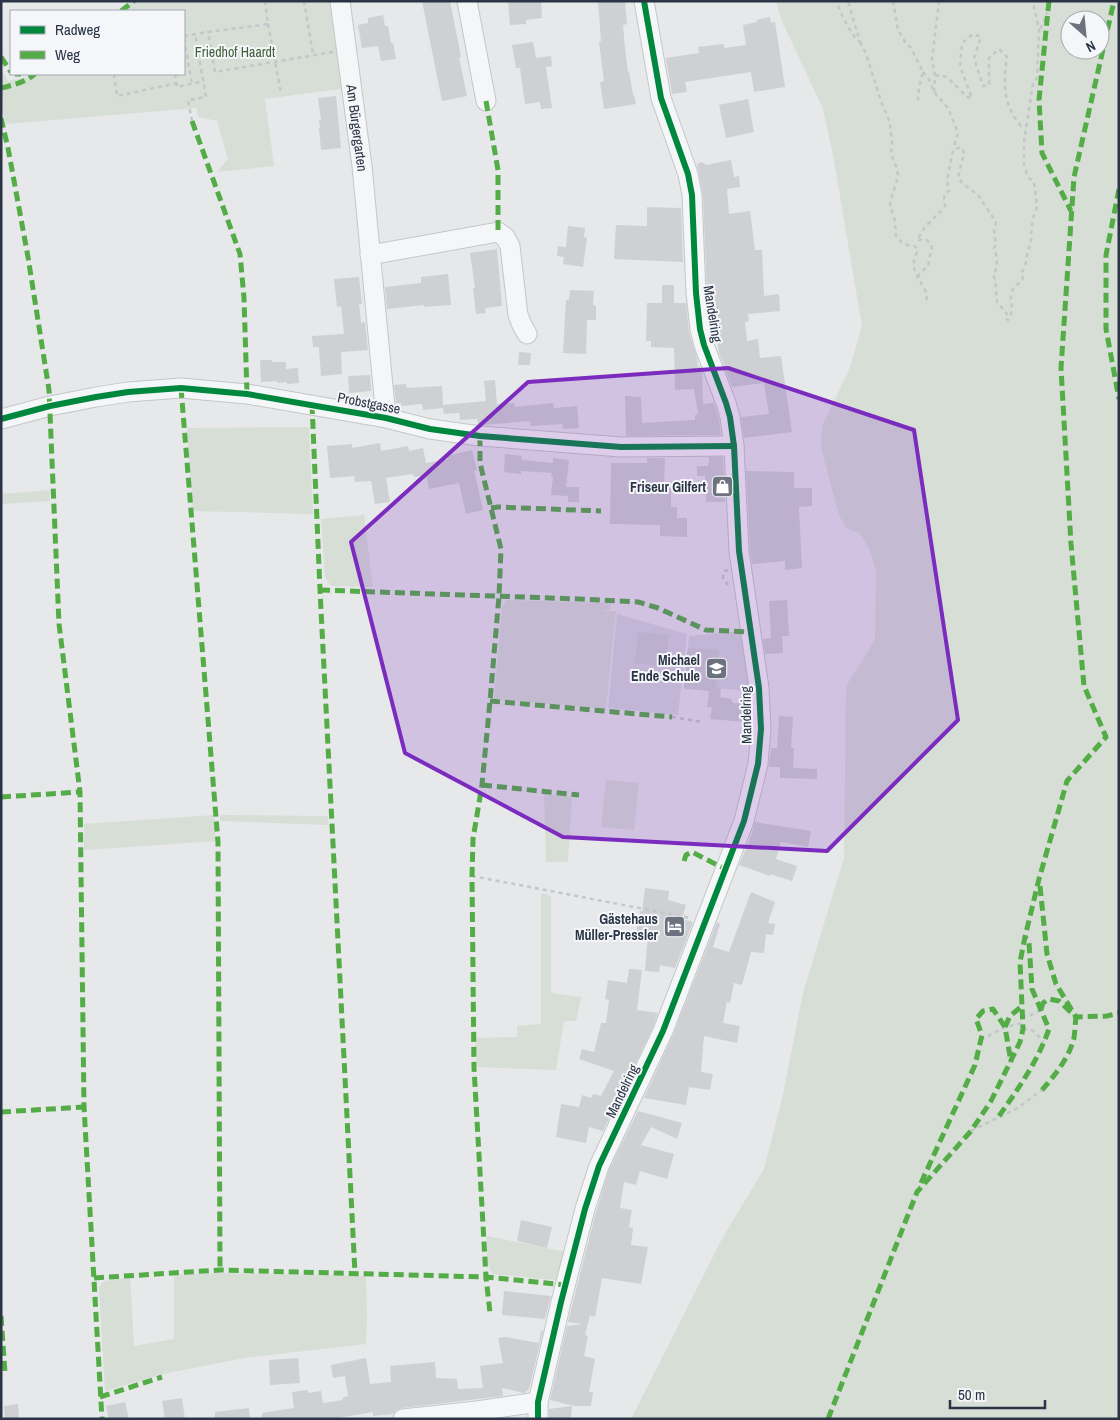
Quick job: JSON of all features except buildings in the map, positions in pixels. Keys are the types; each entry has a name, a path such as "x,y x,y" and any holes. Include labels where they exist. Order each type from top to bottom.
{"street":[{"name":"Am Bürgergarten","path":"340,1 362,166 386,418"},
{"path":"466,1 486,101"},
{"name":"Mandelring","path":"403,1419 477,1411 538,1411 561,1302 582,1218 599,1166 663,1031 744,821 758,764 761,730 759,688 739,551 734,446 730,417 706,352 700,329 696,293 692,196 688,174 660,98 648,2"},
{"path":"370,255 498,232 505,237 510,246 518,314 527,334"},
{"name":"Probstgasse","path":"1,420 50,406 96,397 128,392 181,388 248,394 386,418 456,434 575,444 657,447 734,446"}],"path":[{"path":"264,1 281,93"},
{"path":"304,1 313,54"},
{"path":"848,1 860,42 890,123 891,154 898,176 890,199 896,236 903,244 917,248 914,266 915,272 926,292 926,303"},
{"path":"893,1 898,30 928,77 934,92 948,108 958,133 947,181 948,191 944,195 944,206 925,227 917,240 927,240 932,247 928,266 918,277"},
{"path":"934,92 935,75 932,60 939,1"},
{"path":"953,150 961,147 964,153 962,168 958,177 962,183 978,195 996,222 994,231 996,245 994,248 996,253 996,272 993,275 997,302 1007,314 1005,318 1008,320 1012,309 1011,292 1021,282 1023,278 1021,273 1027,263 1033,218 1037,207 1034,182 1029,178 1024,167 1024,142 1033,83 1037,78 1039,30 1033,1"},
{"path":"838,6 856,40 860,42"},
{"path":"1039,30 1048,12"},
{"path":"185,37 268,24"},
{"path":"208,32 215,72 313,54 347,50"},
{"path":"192,121 188,100 206,97 195,34"},
{"path":"935,75 947,77 967,97 972,98 960,66 962,44 973,34 981,38 974,58 983,86 989,85 989,58 999,49 1007,57 1004,77 1005,93 1014,118 1021,126 1027,126"},
{"path":"185,43 192,84"},
{"path":"918,100 919,88 924,72"},
{"path":"114,75 117,96 177,83"},
{"path":"175,75 177,86 204,81"},
{"path":"672,717 704,722"},
{"path":"472,876 704,921"},
{"path":"1022,1016 1029,1016 1041,1009"},
{"path":"981,1040 1005,1027 1022,1022"},
{"path":"1023,1029 1031,1029 1044,1043"},
{"path":"971,1131 1016,1109 1042,1090"}],"highlighted area":[{"path":"728,368 914,430 958,720 827,851 563,837 405,753 351,542 528,382"}],"shaded area":[{"path":"617,614 687,634 678,715 608,708"},
{"name":"Michael Ende Schule","path":"742,631 750,691 716,688 715,691 684,689 689,636"}],"green space":[{"name":"Friedhof Haardt","path":"132,1 334,1 347,88 265,99 274,166 217,172 228,159 217,121 199,117 196,108 6,124 1,106 1,69 8,81 30,75 185,75 185,10 119,10"},
{"path":"776,1 1119,1 1119,1419 631,1419 723,1237 764,1169 782,1099 803,993 844,858 846,686 875,640 876,571 870,550 859,533 846,528 839,515 821,448 822,426 849,370 862,326 833,155 823,109 781,19"},
{"path":"309,427 313,514 193,511 187,428"},
{"path":"50,490 50,501 1,504 1,494"},
{"path":"364,515 373,587 331,586 325,577 321,519"},
{"path":"507,600 611,603 610,610 604,610 604,613 605,611 616,611 606,709 494,699 502,606"},
{"path":"606,780 639,783 634,830 601,827"},
{"path":"544,794 572,797 568,862 546,862"},
{"path":"214,815 216,841 84,850 84,824"},
{"path":"220,815 328,816 328,825 220,821"},
{"path":"541,893 551,896 551,993 581,997 576,1021 564,1021 556,1070 477,1067 475,1038 517,1037 517,1026 541,1024"},
{"path":"487,1236 566,1252 562,1274 555,1280 492,1274 487,1262"},
{"path":"220,1273 366,1276 366,1344 244,1358 163,1374 105,1391 99,1287 104,1281 130,1278 134,1346 174,1339 174,1275"}],"marked path":[{"path":"122,10 134,1"},
{"path":"1049,1 1039,100 1042,153 1071,211"},
{"path":"828,1419 917,1192 971,1131 991,1101 1020,1042 1023,1029 1020,962 1039,879 1067,781 1106,737 1084,686 1071,544 1061,368 1074,177 1114,1"},
{"path":"1,57 10,70"},
{"path":"1,88 19,83 33,75"},
{"path":"486,101 498,170 498,232"},
{"path":"1,118 28,257 49,390 59,624 80,792 84,1107 102,1419"},
{"path":"192,121 240,254 244,298 247,394"},
{"path":"1119,189 1106,255 1106,329 1119,399"},
{"path":"181,388 218,842 220,1270"},
{"path":"312,404 355,1273"},
{"path":"480,436 480,463 501,549 490,701 482,785 473,839 472,876 474,1068 486,1277 490,1313"},
{"path":"491,508 601,511"},
{"path":"320,590 638,602 658,608 706,630 751,632"},
{"path":"490,701 672,717"},
{"path":"482,785 579,795"},
{"path":"1,797 80,792"},
{"path":"684,861 686,855 692,852 725,869"},
{"path":"1040,886 1047,954 1056,984 1076,1017 1107,1016 1119,1013"},
{"path":"999,1116 1033,1063 1049,1029 1032,989 1029,943 1025,937"},
{"path":"1041,1009 1043,1003 1049,999 1059,1001 1076,1017 1074,1038 1069,1052 1057,1072 1042,1090"},
{"path":"1005,1027 1010,1016 1022,1006"},
{"path":"921,1183 975,1065 982,1035 976,1019 983,1011 993,1009 1005,1027 1011,1062"},
{"path":"1,1112 84,1107"},
{"path":"94,1278 220,1270 486,1277 565,1285"},
{"path":"1,1316 5,1373"},
{"path":"100,1397 162,1377"}],"cycle path":[{"path":"538,1419 538,1402 585,1209 599,1166 663,1031 744,821 758,764 761,729 759,688 739,551 734,446 730,417 700,329 696,293 692,195 688,174 661,98 644,1"},
{"path":"1,419 50,406 96,397 128,392 181,388 247,394 386,418 430,429 480,436 621,447 734,446"}],"place":[{"name":"Friseur Gilfert","path":"722,487"},
{"name":"Michael Ende Schule","path":"716,668"},
{"name":"Gästehaus Müller-Pressler","path":"674,927"}]}
